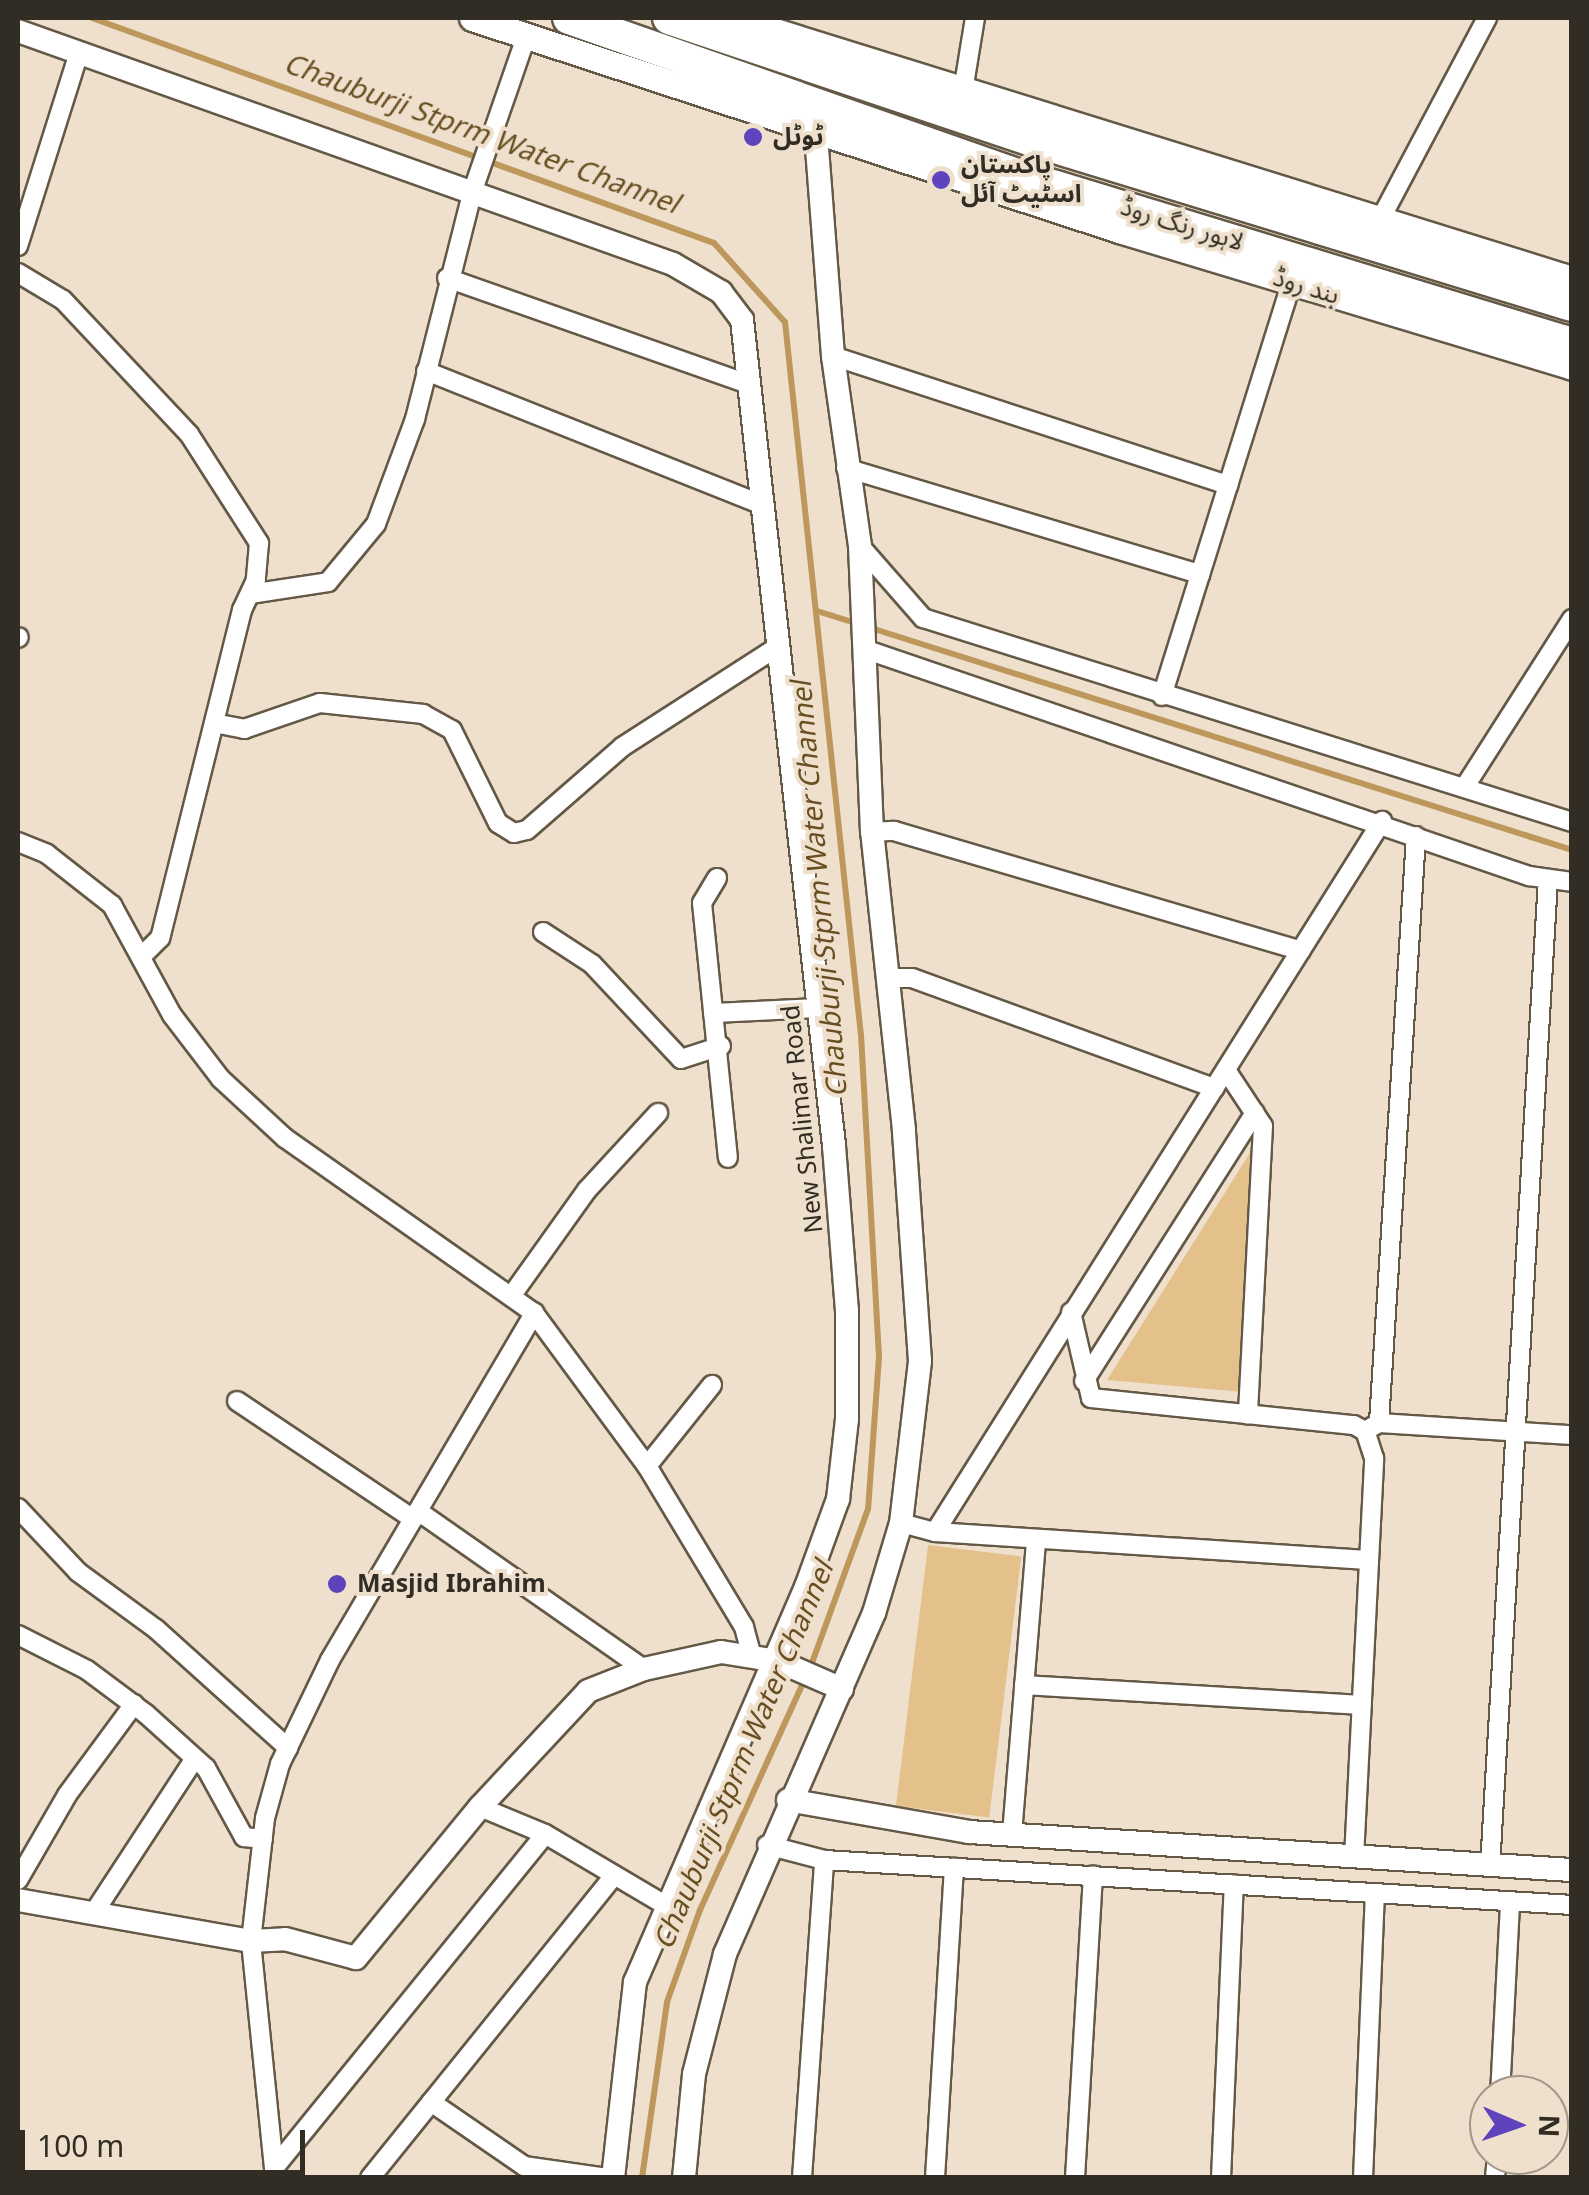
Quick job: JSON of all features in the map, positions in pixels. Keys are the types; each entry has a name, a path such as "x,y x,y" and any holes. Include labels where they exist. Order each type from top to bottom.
{"highway":[{"name":"لاہور رنگ روڈ","path":"569,18 1023,177 1572,344"},
{"name":"لاہور رنگ روڈ","path":"669,18 1029,140 1572,305"}],"main road":[{"name":"بند روڈ","path":"472,18 816,133 1572,368"},
{"path":"733,18 1572,279"}],"street":[{"path":"962,91 975,18"},
{"path":"1380,220 1486,18"},
{"name":"New Shalimar Road","path":"18,31 673,264 722,292 742,320 843,1244 847,1419 838,1499 782,1662 664,1905 631,1996 610,2178"},
{"path":"250,594 310,590 344,571 376,524 426,371 472,193 526,37"},
{"path":"18,246 79,53"},
{"path":"684,2178 705,2018 767,1845 901,1523 920,1361 872,832 860,546 833,356 816,133"},
{"path":"18,273 63,300 218,473 259,543 250,594 160,938 144,954"},
{"path":"447,278 750,385"},
{"path":"1162,696 1292,282"},
{"path":"833,356 1228,485"},
{"path":"426,371 761,504"},
{"path":"846,468 1200,574"},
{"path":"860,546 923,618 1572,822"},
{"path":"1464,788 1570,626"},
{"path":"864,644 1416,836 1548,880 1572,882"},
{"path":"214,723 244,729 320,703 422,714 452,730 498,823 514,833 527,830 622,747 777,647"},
{"path":"935,1532 1382,821"},
{"path":"872,832 894,831 1301,951"},
{"path":"1354,1858 1374,1458 1372,1427 1416,836"},
{"path":"18,842 47,854 112,905 144,954 172,1015 221,1079 285,1138 534,1313 647,1466 744,1627 752,1657"},
{"path":"717,878 702,903 720,1046 728,1158"},
{"path":"1490,1867 1548,880"},
{"path":"544,932 592,964 681,1059 720,1046"},
{"path":"888,978 912,978 1215,1088"},
{"path":"714,1013 819,1008"},
{"path":"1226,1070 1263,1126 1248,1416"},
{"path":"512,1296 587,1190 658,1112"},
{"path":"1084,1381 1255,1113"},
{"path":"1071,1312 1084,1381 1092,1398 1372,1427 1572,1434"},
{"path":"274,2172 250,1941 263,1839 288,1748 330,1660 534,1313"},
{"path":"647,1466 712,1385"},
{"path":"237,1401 644,1669"},
{"path":"18,1508 78,1572 156,1629 288,1748"},
{"path":"901,1523 935,1532 1036,1542 1368,1560"},
{"path":"1012,1834 1036,1542"},
{"path":"18,1634 87,1670 134,1704 196,1758 225,1794 244,1837 263,1839"},
{"path":"134,1704 66,1795 18,1897 250,1941 285,1939 356,1958 480,1807 588,1691 644,1669 720,1652 782,1662 834,1686"},
{"path":"1024,1685 1361,1705"},
{"path":"93,1914 196,1758"},
{"path":"788,1800 867,1818 1012,1834 1572,1870"},
{"path":"480,1807 545,1834 664,1905"},
{"path":"274,2172 545,1834"},
{"path":"767,1845 824,1860 1572,1905"},
{"path":"802,2178 824,1860"},
{"path":"935,2178 954,1868"},
{"path":"370,2178 614,1876"},
{"path":"1075,2178 1094,1876"},
{"path":"1221,2178 1234,1884"},
{"path":"1362,2178 1376,1893"},
{"path":"1501,2075 1510,1901"},
{"path":"431,2102 522,2172 610,2178"}],"shaded area":[{"path":"1258,1140 1243,1392 1107,1380"},
{"path":"928,1545 1021,1556 989,1817 896,1806"}],"waterway":[{"name":"Chauburji Stprm Water Channel","path":"92,18 714,243 785,322 861,1035 879,1357 868,1509 810,1668"},
{"path":"817,611 859,624"},
{"path":"871,628 1572,850"},
{"name":"Chauburji Stprm Water Channel","path":"642,2178 667,2002 700,1910 805,1679"}],"place":[{"name":"ٹوٹل","path":"753,137"},
{"name":"پاکستان اسٹیٹ آئل","path":"941,180"},
{"name":"Masjid Ibrahim","path":"337,1584"}]}
